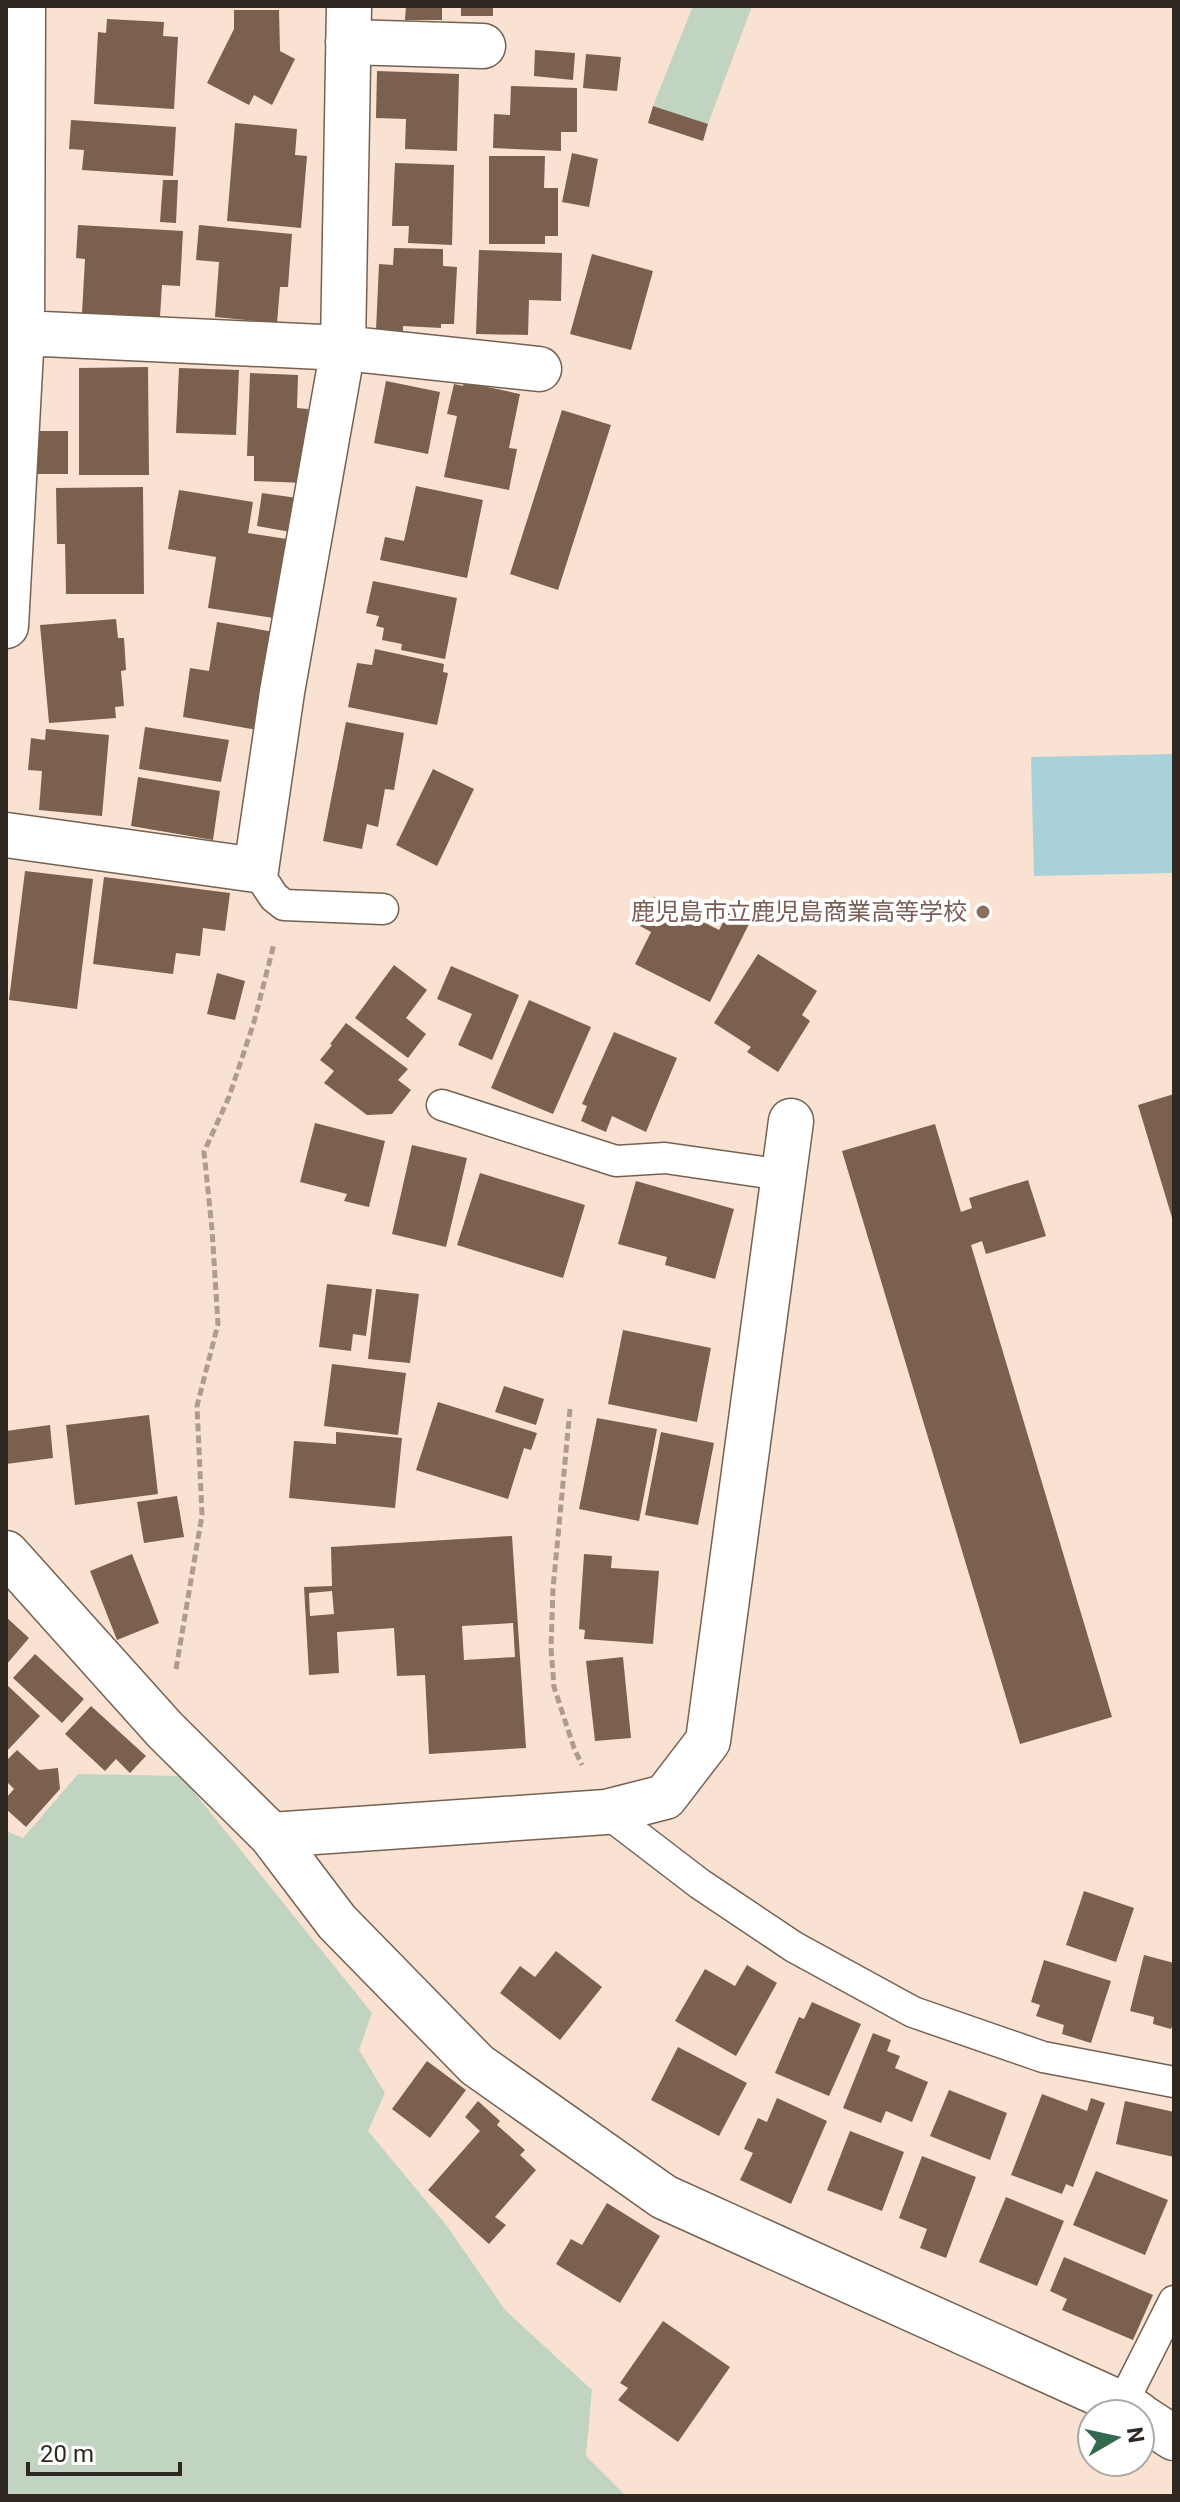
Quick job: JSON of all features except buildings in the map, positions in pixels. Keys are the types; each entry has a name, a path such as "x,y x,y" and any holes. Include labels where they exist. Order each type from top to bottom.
{"street":[{"path":"6,626 22,333 23,6"},
{"path":"6,835 256,870 282,692 343,348 348,24 483,46"},
{"path":"22,333 343,348 539,369"},
{"path":"271,1835 606,1812 665,1797 708,1741 791,1121"},
{"path":"6,1553 165,1730 271,1835 337,1922 477,2065 664,2197 1105,2398"},
{"path":"1156,2426 1174,2438"}],"lane":[{"path":"256,870 274,897 284,905 383,909"},
{"path":"442,1105 616,1161 665,1158 783,1175"},
{"path":"606,1812 700,1884 794,1947 913,2012 1043,2057 1174,2082"},
{"path":"1138,2398 1174,2301"}],"path":[{"path":"165,1730 202,1515 197,1406 218,1324 204,1152 229,1097 254,1022 284,905"},
{"path":"570,1409 553,1589 551,1648 554,1687 574,1748 606,1812"}],"green space":[{"path":"693,6 752,6 708,124 653,106"},
{"path":"78,1774 181,1776 372,2013 359,2050 385,2093 368,2131 447,2226 505,2310 592,2390 586,2456 626,2496 6,2496 6,1831 23,1838"}],"water":[{"path":"1174,754 1174,873 1034,876 1031,757"}],"place":[{"name":"鹿児島市立鹿児島商業高等学校","path":"983,912"}]}
